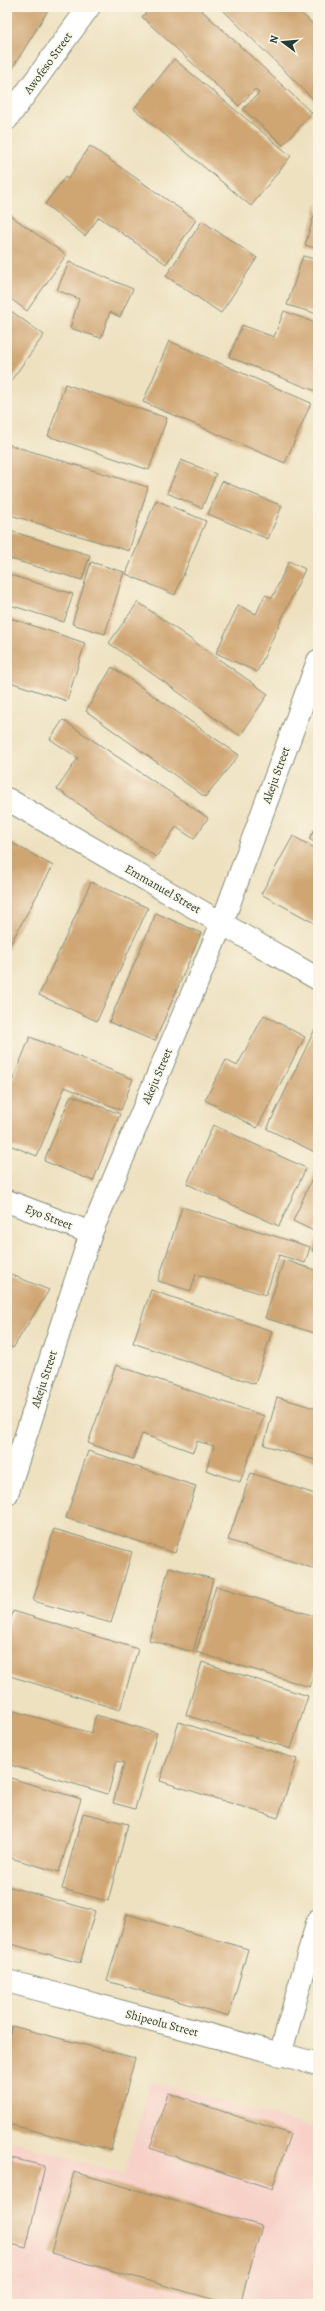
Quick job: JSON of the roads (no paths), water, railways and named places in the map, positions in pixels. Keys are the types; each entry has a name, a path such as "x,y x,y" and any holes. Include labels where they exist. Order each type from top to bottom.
{"street":[{"name":"Awofeso Street","path":"7,119 89,7"},
{"name":"Akeju Street","path":"7,1494 91,1233 222,923 318,661"},
{"name":"Emmanuel Street","path":"7,799 318,978"},
{"name":"Eyo Street","path":"7,1201 91,1233"},
{"path":"280,2055 318,1920"},
{"name":"Shipeolu Street","path":"7,1981 317,2066"}]}
